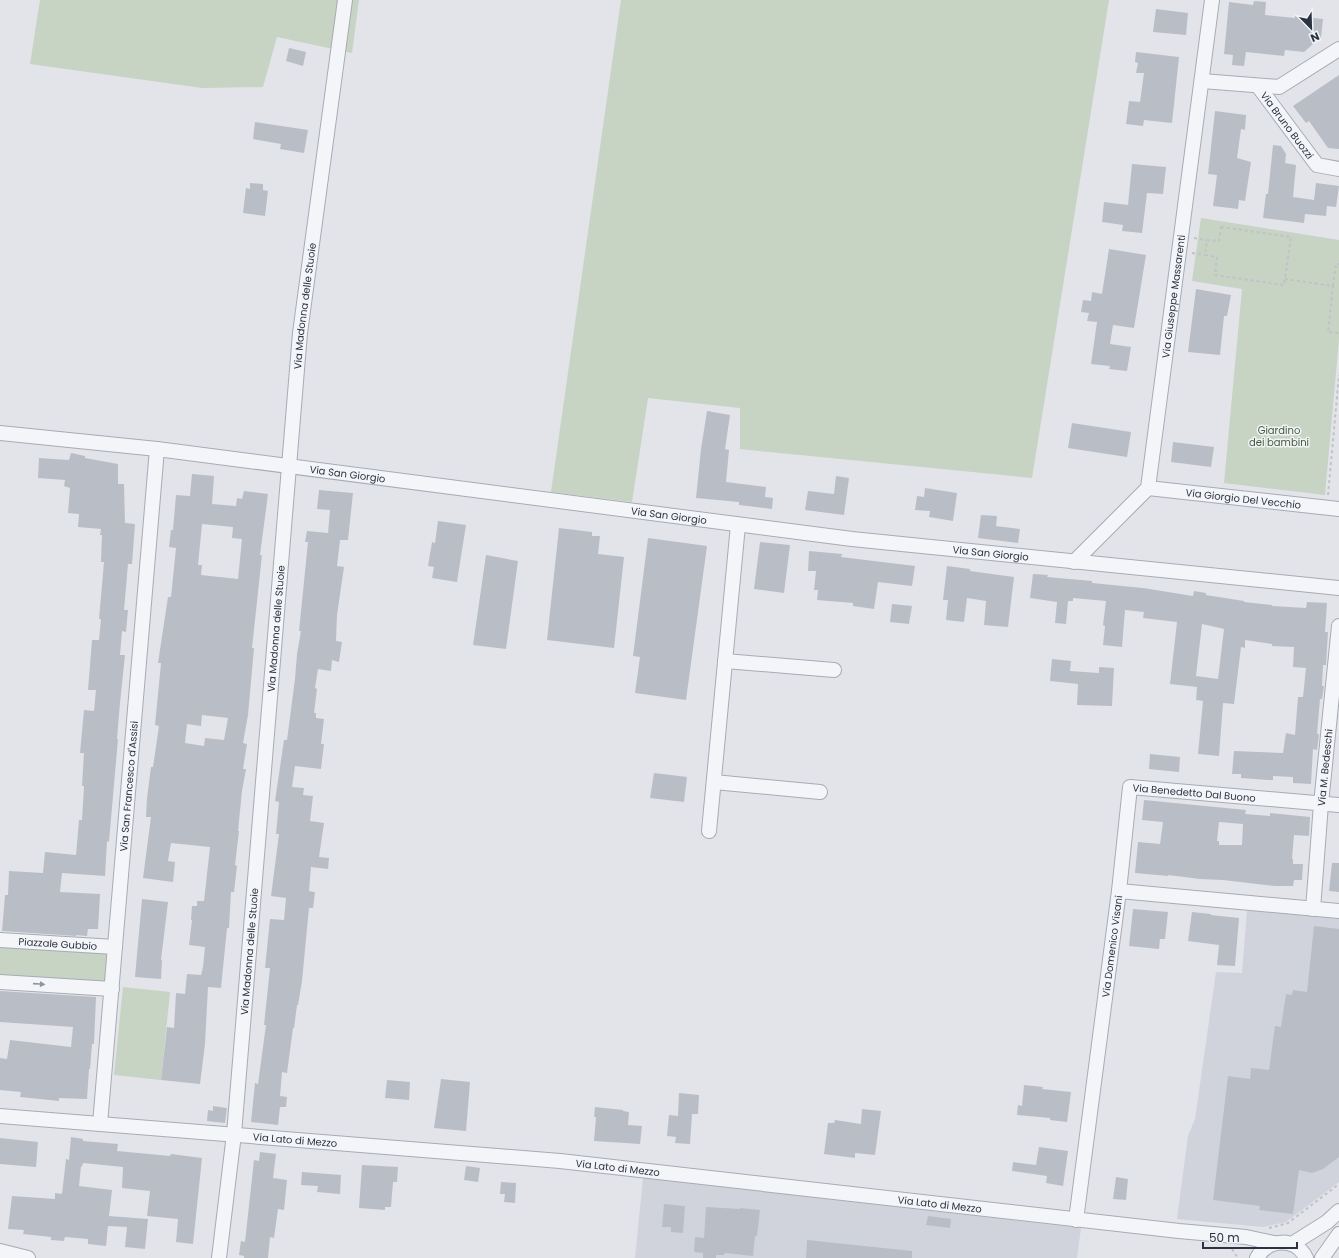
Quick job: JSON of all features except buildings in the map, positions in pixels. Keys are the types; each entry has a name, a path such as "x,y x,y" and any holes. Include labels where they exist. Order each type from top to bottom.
{"street":[{"name":"Via Madonna delle Stuoie","path":"219,1258 234,1134 300,333 344,0"},
{"name":"Via Giuseppe Massarenti","path":"1148,488 1212,0"},
{"path":"1202,81 1279,87 1339,49"},
{"name":"Via Bruno Buozzi","path":"1258,86 1317,165 1339,169"},
{"name":"Via San Giorgio","path":"0,434 157,449 852,540 1339,588"},
{"name":"Via San Francesco d'Assisi","path":"100,1124 157,449"},
{"path":"1074,562 1148,488"},
{"name":"Via Giorgio Del Vecchio","path":"1148,488 1339,509"},
{"path":"709,831 738,525"},
{"name":"Via M. Bedeschi","path":"1313,909 1321,804 1336,697 1339,626"},
{"path":"725,661 834,670"},
{"path":"714,782 820,792"},
{"name":"Via Benedetto Dal Buono","path":"1118,892 1130,788 1339,805"},
{"name":"Via Domenico Visani","path":"1076,1220 1118,892 1339,911"},
{"name":"Piazzale Gubbio","path":"0,940 115,948"},
{"path":"0,982 112,989"},
{"name":"Via Lato di Mezzo","path":"0,1116 560,1161 1076,1220 1246,1237 1274,1243 1280,1242 1292,1244"},
{"path":"1306,1258 1300,1249 1292,1244 1327,1222 1339,1211"},
{"path":"1322,1258 1339,1234"},
{"path":"1234,1237 1246,1245 1253,1258"},
{"path":"1257,1258 1262,1251 1274,1243"},
{"path":"0,1251 28,1258"}],"path":[{"path":"1221,227 1291,237 1285,279 1284,285 1215,275 1217,257 1205,255 1207,240 1219,241 1221,227"},
{"path":"1339,264 1336,264 1328,332 1339,332"},
{"path":"1285,279 1333,286"},
{"path":"1328,499 1339,375"},
{"path":"1262,1230 1288,1223 1339,1184"}],"shaded area":[{"path":"1247,910 1339,919 1339,1182 1286,1222 1263,1227 1177,1219 1188,1136 1195,1119 1216,972 1242,973"},
{"path":"643,1178 1081,1228 1077,1258 635,1258"}],"green space":[{"path":"40,0 359,0 352,53 277,37 263,87 202,88 30,64"},
{"path":"621,0 1109,0 1032,478 740,449 740,408 648,398 632,502 551,492"},
{"name":"Giardino dei bambini","path":"1201,218 1339,240 1339,339 1325,495 1224,483 1242,289 1192,281"},
{"path":"0,940 115,947 112,989 0,982"},
{"path":"123,987 170,992 161,1080 114,1075"}]}
